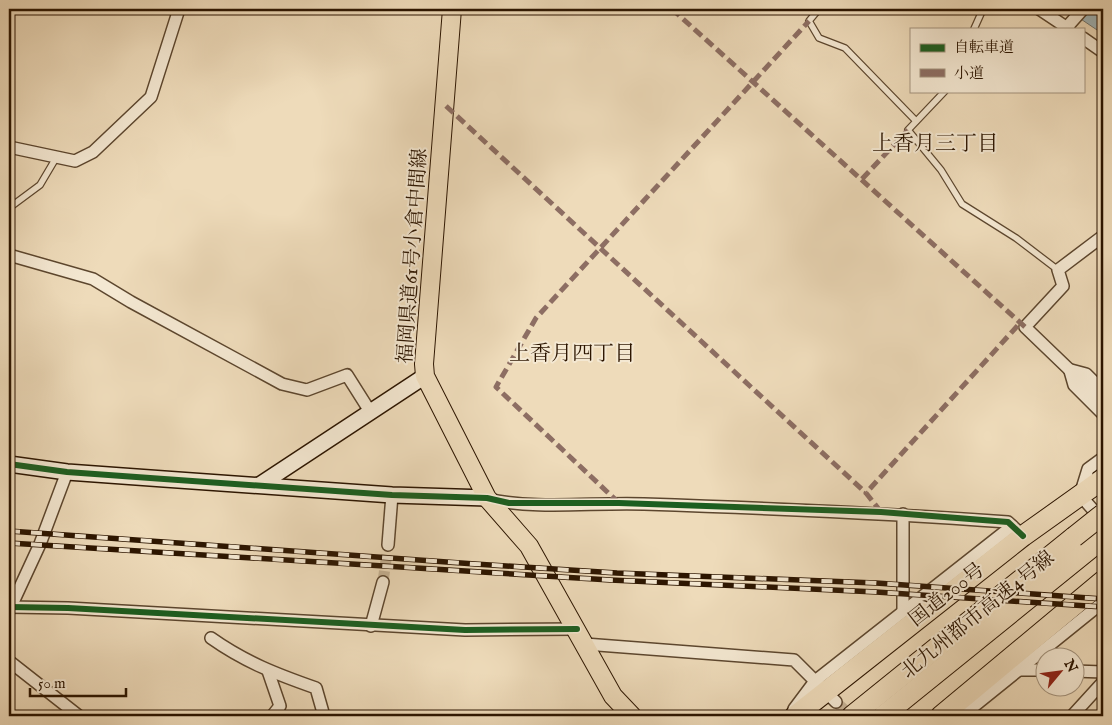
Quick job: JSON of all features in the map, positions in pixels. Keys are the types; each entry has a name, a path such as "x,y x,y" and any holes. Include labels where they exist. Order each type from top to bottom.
{"highway":[{"name":"国道200号","path":"795,716 1017,531 1080,495 1103,479"},
{"name":"北九州都市高速4号線","path":"883,716 1089,542 1103,514"},
{"name":"北九州都市高速4号線","path":"852,716 1089,542"},
{"path":"942,715 1103,581"}],"main road":[{"name":"福岡県道61号小倉中間線","path":"452,9 424,364 425,376 487,498 529,546 613,696 632,716"}],"street":[{"path":"9,147 76,161 93,152 112,137 151,97 179,9"},
{"path":"1039,9 1068,27 1083,9"},
{"path":"1084,39 1103,52"},
{"path":"1103,236 1058,270 1063,286 1025,328 1103,402"},
{"path":"9,255 93,278 131,302 282,384 307,390 347,375 371,413"},
{"path":"1069,370 1086,374 1103,390"},
{"path":"1069,370 1074,385 1103,414"},
{"path":"261,484 425,376"},
{"path":"1103,458 1088,469 1080,495 1103,522"},
{"path":"9,464 67,472 261,484 392,495 487,498 509,504 619,503 903,514 1008,522 1017,531 903,610 825,691 788,716"},
{"path":"67,472 40,544 9,608 68,608 581,637 794,660 825,691"},
{"path":"388,545 392,495"},
{"path":"903,514 903,610"},
{"path":"371,626 383,582"},
{"path":"942,715 968,711 1103,602"},
{"path":"211,638 238,657 268,672 316,688 324,716"},
{"path":"9,661 79,716"},
{"path":"1021,670 1034,670"},
{"path":"1084,671 1103,672"},
{"path":"268,672 280,706 272,716"},
{"path":"1072,716 1103,682"}],"lane":[{"path":"819,9 808,22 819,38 845,48 916,121"},
{"path":"974,28 983,9"},
{"path":"944,92 908,130 941,170 962,204 1016,238 1058,270"},
{"path":"9,208 40,184 56,158"}],"water":[{"path":"1066,9 1103,9 1103,34"}],"tunnel":[{"path":"383,582 388,545"},
{"path":"836,702 851,716"}],"railway":[{"path":"9,531 617,573 876,583 1103,599"},
{"path":"9,543 610,580 876,592 1103,607"}],"marked path":[{"path":"672,9 1025,327"},
{"path":"619,503 496,387 536,318 809,21"},
{"path":"446,106 866,493"},
{"path":"862,179 908,130"},
{"path":"881,512 866,493 1020,323"}],"cycle path":[{"path":"9,464 67,472 392,495 487,498 509,503 619,503 881,512 1008,522 1023,536"},
{"path":"9,607 68,608 465,630 577,629"}],"district":[{"name":"上香月三丁目","path":"935,144"},
{"name":"上香月四丁目","path":"572,354"}]}
